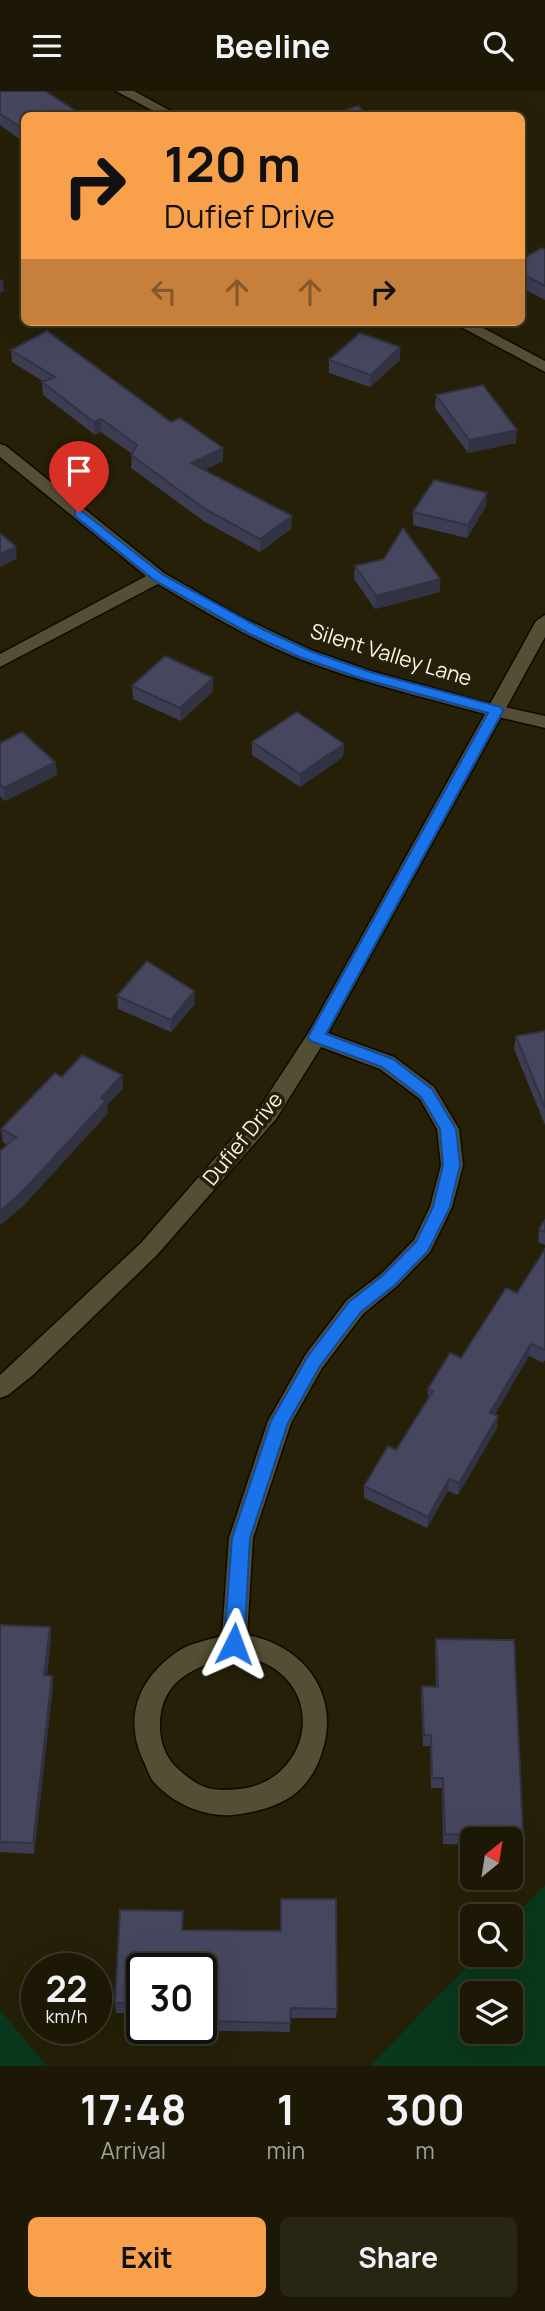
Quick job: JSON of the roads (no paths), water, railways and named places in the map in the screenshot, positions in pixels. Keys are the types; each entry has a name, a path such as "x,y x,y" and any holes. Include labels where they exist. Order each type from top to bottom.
{"street":[{"path":"123,91 165,112"},
{"path":"468,326 545,367"},
{"name":"Silent Valley Lane","path":"0,449 158,577 233,620 305,654 365,675 545,722"},
{"path":"0,661 158,577"},
{"name":"Dufief Drive","path":"0,1388 25,1369 149,1249 268,1113 316,1037 545,621"},
{"path":"234,1644 241,1538 280,1421 314,1361 355,1307 389,1280 422,1246 441,1207 452,1165 448,1129 427,1093 387,1063 316,1037"},
{"path":"234,1644 261,1649 285,1662 304,1681 314,1706 317,1731 310,1757 293,1779 270,1795 242,1804 213,1803 186,1793 164,1776 150,1752 145,1727 149,1701 161,1677 181,1660 206,1648 234,1644"}]}
